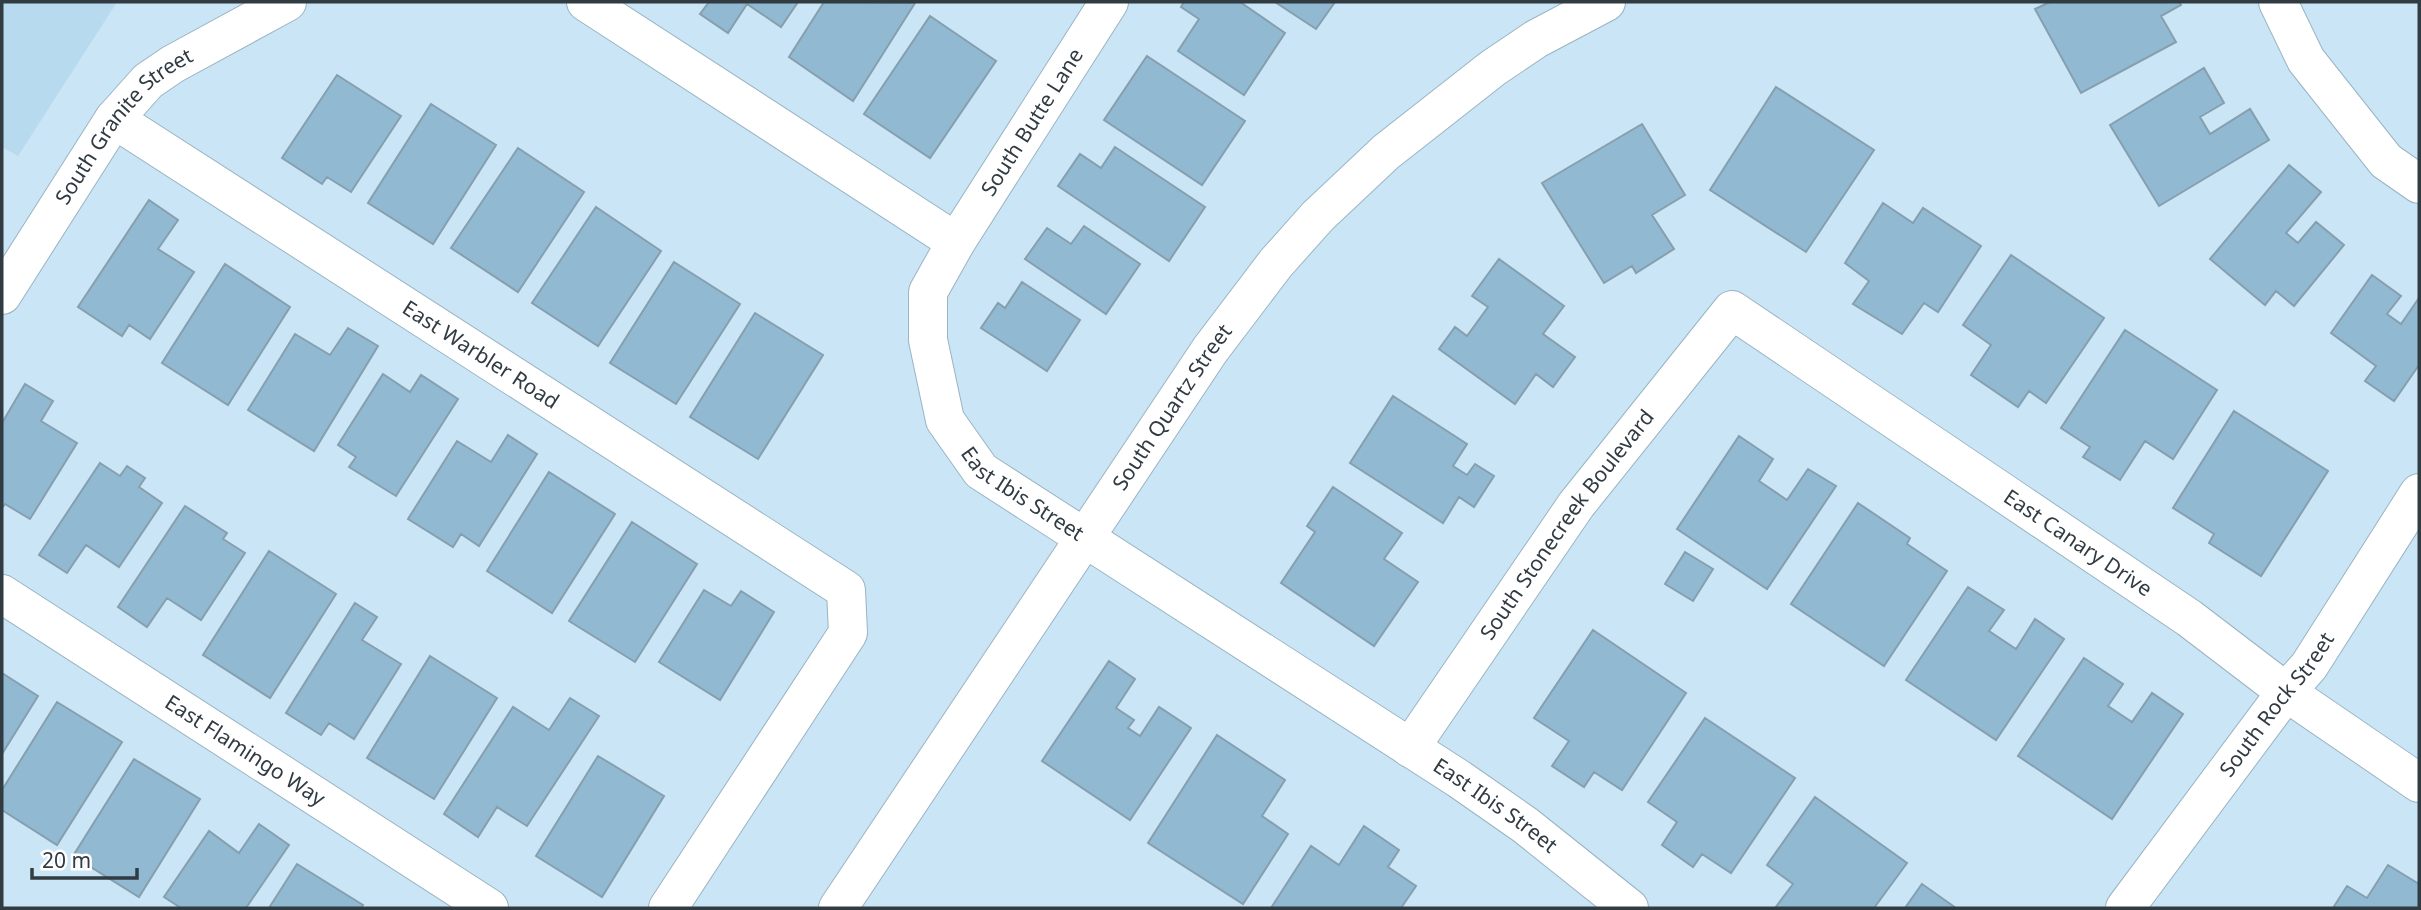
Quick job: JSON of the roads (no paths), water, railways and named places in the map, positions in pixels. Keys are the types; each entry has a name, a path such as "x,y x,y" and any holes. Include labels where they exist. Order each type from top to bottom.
{"street":[{"name":"South Granite Street","path":"2,295 114,120 148,81 173,64 288,2"},
{"path":"586,2 956,242"},
{"name":"South Butte Lane","path":"956,242 1109,2"},
{"name":"South Quartz Street","path":"838,908 1217,339 1276,263 1318,216 1386,152 1493,68 1536,39 1606,2"},
{"path":"2278,2 2306,60 2386,161 2419,184"},
{"name":"East Warbler Road","path":"114,120 846,590 848,633 668,908"},
{"name":"East Ibis Street","path":"956,242 928,292 928,340 945,420 981,471 1525,825 1629,908"},
{"name":"East Canary Drive","path":"1732,310 2189,618 2287,692 2419,783"},
{"name":"South Stonecreek Boulevard","path":"1410,748 1576,505 1732,310"},
{"name":"South Rock Street","path":"2125,908 2309,666 2419,493"},
{"name":"East Flamingo Way","path":"2,594 489,908"}]}
